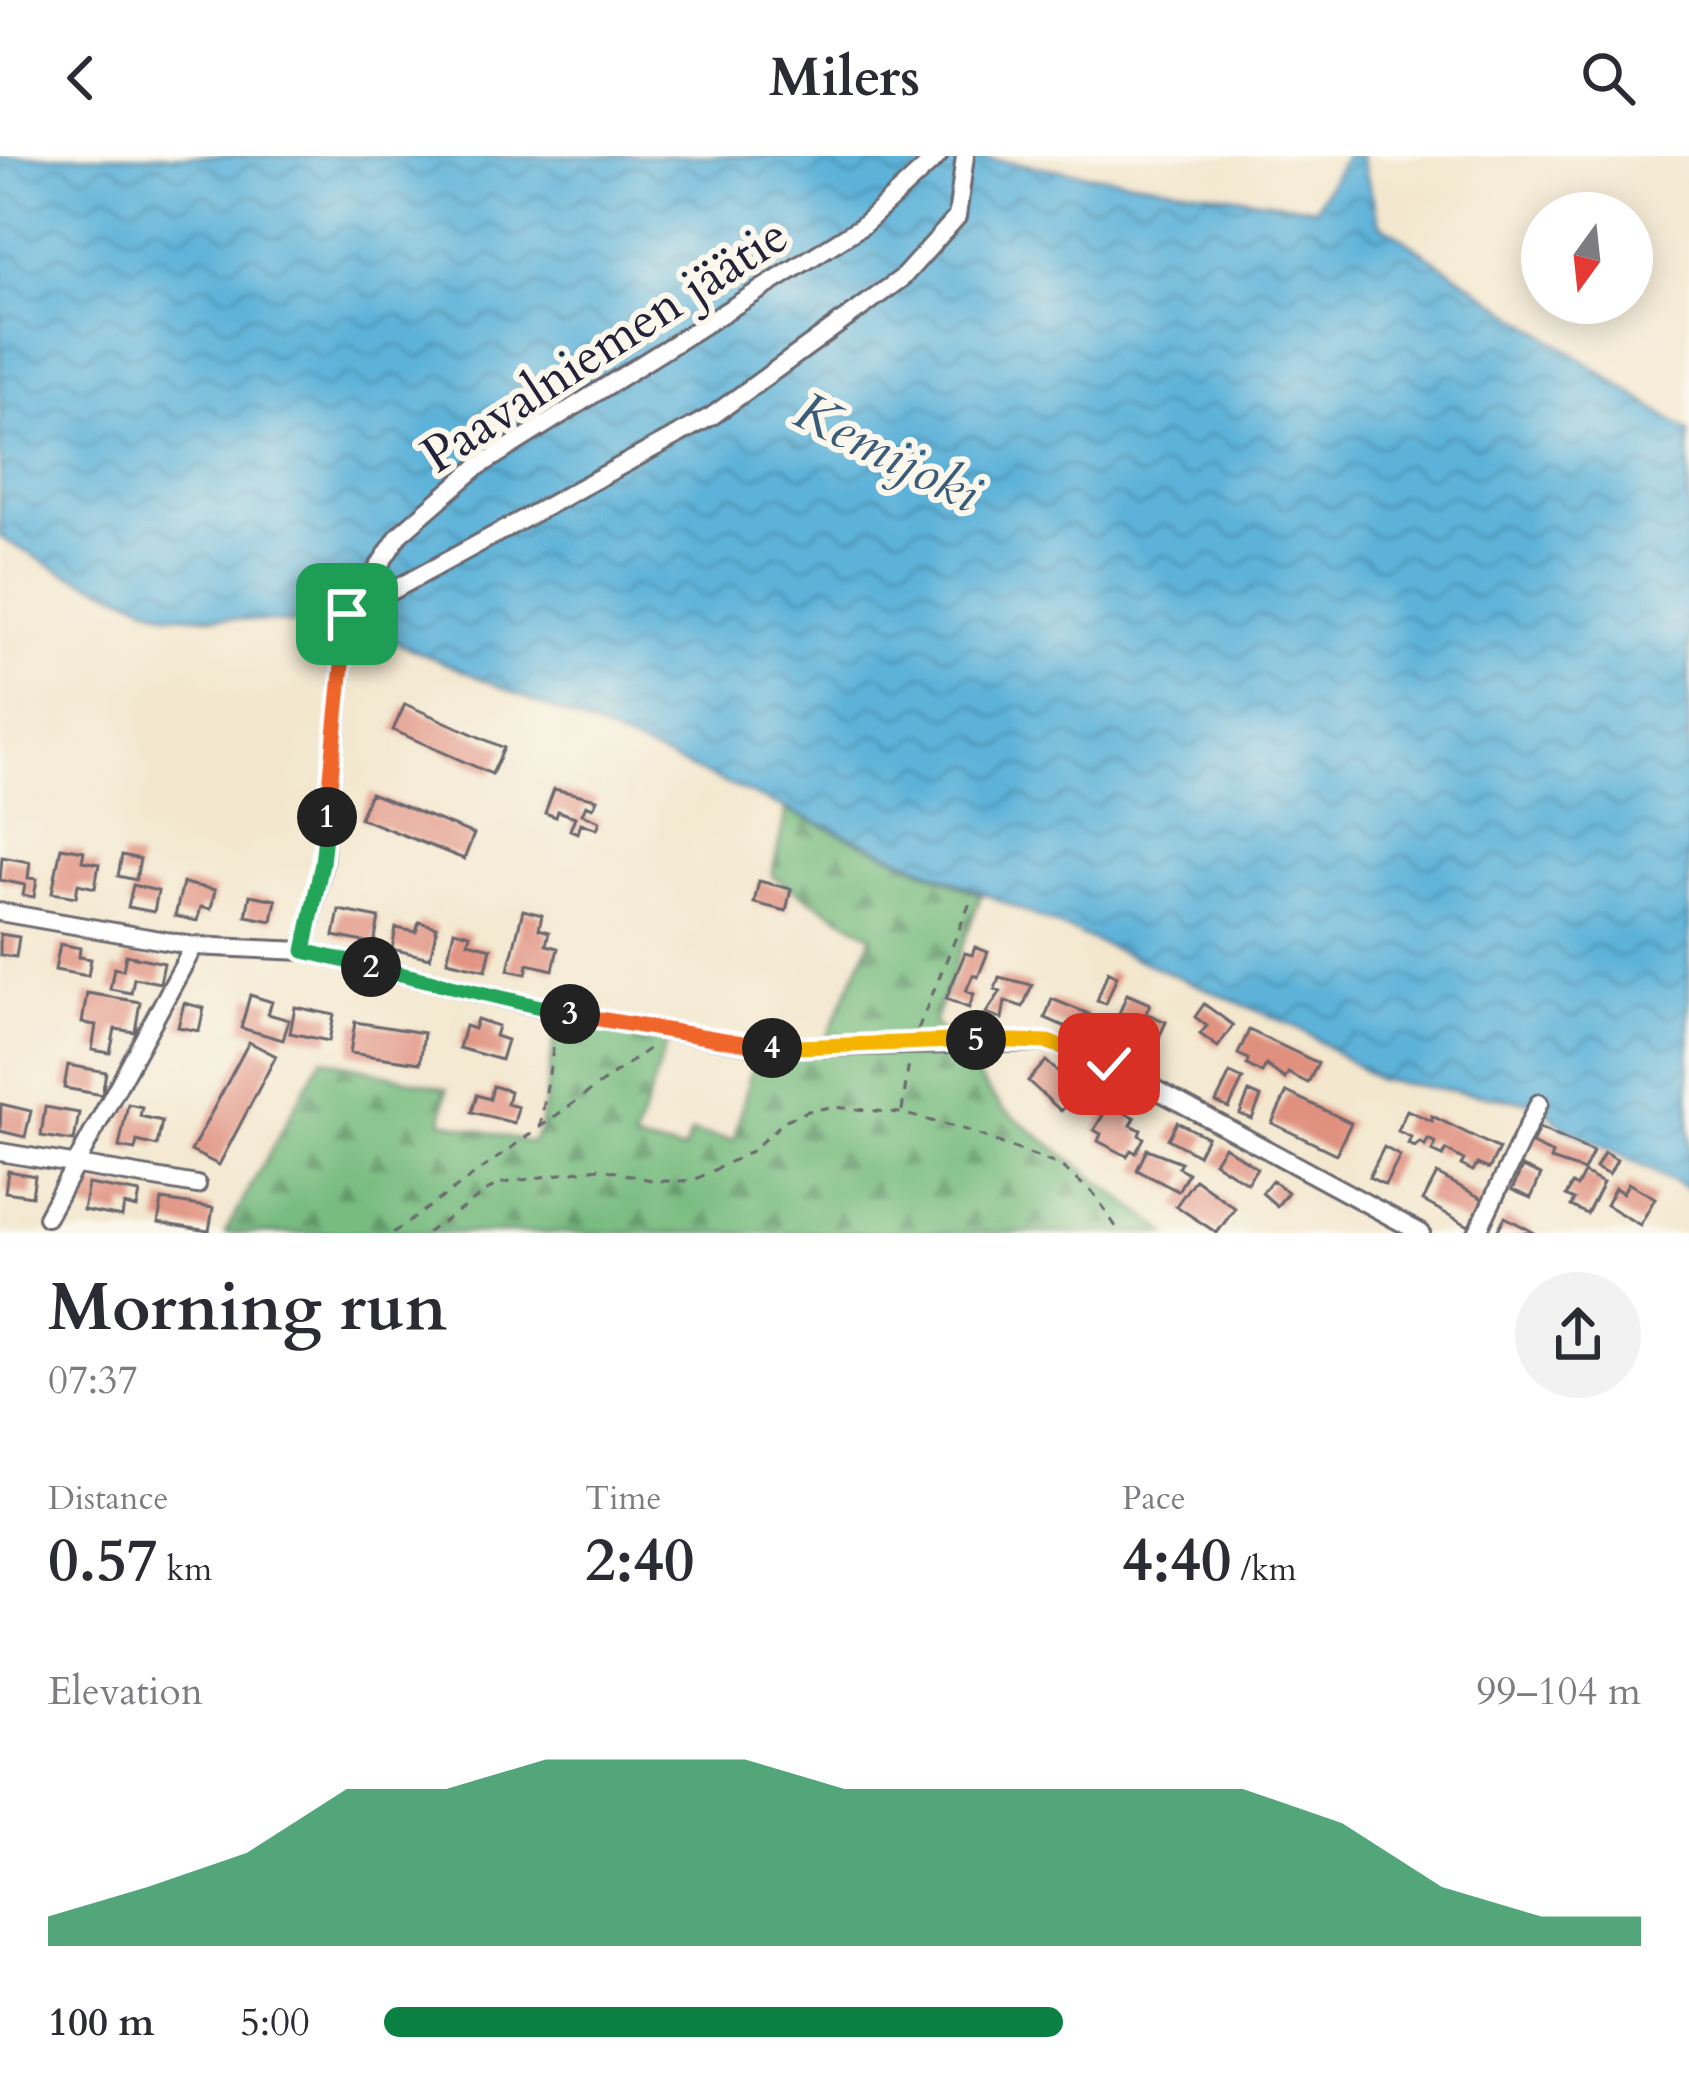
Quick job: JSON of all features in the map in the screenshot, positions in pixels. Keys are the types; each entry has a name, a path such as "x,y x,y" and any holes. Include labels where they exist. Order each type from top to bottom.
{"street":[{"name":"Paavalniemen jäätie","path":"304,951 322,863 347,614 400,534 476,468 862,226 938,156"},
{"name":"Paavalniemen jäätie","path":"347,627 357,610 712,416 902,278 957,218 965,156"},
{"path":"0,912 194,946 304,951 559,1012 767,1048 1048,1042 1109,1064 1421,1233"},
{"path":"47,1217 194,946"},
{"path":"1477,1233 1539,1103"},
{"path":"0,1151 197,1185"}],"path":[{"path":"901,1113 912,1043 970,903"},
{"path":"539,1130 559,1012"},
{"path":"393,1233 670,1033"},
{"path":"427,1233 497,1184 599,1168 655,1181 692,1180 750,1152 786,1120 830,1107 901,1113 966,1130 1061,1166 1095,1195 1120,1233"}],"green space":[{"path":"786,810 981,895 934,1023 1002,1108 1167,1233 225,1233 322,1058 447,1089 442,1121 531,1143 540,1129 559,1012 670,1033 634,1142 684,1151 691,1133 734,1140 755,1055 823,1046 872,936 772,876"}],"water":[{"name":"Kemijoki","path":"0,156 879,156 927,161 931,156 968,156 1315,208 1345,156 1361,156 1380,223 1521,318 1521,324 1529,324 1689,432 1689,1190 1561,1125 1539,1103 1378,1080 1298,1028 365,629 169,614 62,572 0,537"}],"building":[{"path":"405,704 504,748 492,774 393,730"},
{"path":"554,789 597,799 582,814 600,821 597,829 581,823 578,833 570,830 575,817 558,811 556,817 545,813"},
{"path":"370,793 474,834 464,859 360,818"},
{"path":"61,847 84,851 82,861 99,864 95,888 78,884 76,897 52,893"},
{"path":"122,855 140,859 136,880 118,876"},
{"path":"2,857 30,862 28,878 37,879 34,897 23,895 25,885 0,880"},
{"path":"759,881 791,889 786,911 754,903"},
{"path":"183,883 215,890 211,909 201,907 197,921 175,916"},
{"path":"133,885 158,891 154,912 128,907"},
{"path":"250,895 276,900 272,921 246,916"},
{"path":"339,910 379,918 374,944 334,936"},
{"path":"523,910 542,915 539,929 549,932 546,945 558,948 553,970 528,964 526,974 508,970"},
{"path":"419,922 437,927 430,958 392,949 396,928 416,932"},
{"path":"454,930 470,934 468,942 491,948 486,970 447,961"},
{"path":"0,934 19,937 16,957 0,955"},
{"path":"60,944 80,948 79,957 91,959 88,976 55,970"},
{"path":"975,947 988,952 966,991 974,994 969,1008 946,999 965,953 972,955"},
{"path":"126,955 164,963 160,983 134,978 131,993 110,989 114,968 123,970"},
{"path":"1108,971 1117,976 1106,1004 1097,1001"},
{"path":"999,977 1032,985 1023,1007 1005,1001 1002,1019 986,1013 1001,991 995,989"},
{"path":"87,993 140,1002 135,1032 115,1029 110,1053 92,1050 96,1025 82,1023"},
{"path":"1127,994 1150,1004 1146,1013 1166,1022 1155,1046 1132,1036 1126,1049 1108,1041"},
{"path":"250,995 272,1002 268,1014 289,1020 283,1040 241,1028"},
{"path":"1052,999 1089,1014 1080,1033 1045,1018"},
{"path":"184,1003 204,1008 199,1031 178,1027"},
{"path":"1204,1004 1233,1025 1218,1047 1200,1034 1207,1026 1195,1017"},
{"path":"295,1007 334,1015 329,1041 290,1033"},
{"path":"477,1019 498,1026 495,1036 507,1040 501,1060 459,1048 465,1026 474,1029"},
{"path":"355,1022 424,1033 420,1063 350,1053"},
{"path":"1249,1030 1318,1063 1308,1083 1288,1073 1285,1079 1266,1065 1262,1073 1247,1065 1248,1059 1238,1054"},
{"path":"249,1042 276,1056 219,1165 191,1151"},
{"path":"1046,1061 1079,1091 1061,1111 1028,1081"},
{"path":"68,1065 106,1072 102,1095 64,1088"},
{"path":"1230,1073 1243,1079 1229,1108 1216,1102"},
{"path":"493,1086 510,1091 507,1104 518,1107 514,1123 472,1112 477,1095 490,1099"},
{"path":"1108,1089 1125,1098 1119,1110 1135,1118 1131,1125 1141,1130 1139,1135 1144,1138 1136,1153 1131,1150 1127,1156 1098,1141 1101,1134 1094,1130 1103,1115 1096,1111"},
{"path":"1249,1092 1261,1097 1252,1119 1240,1114"},
{"path":"1287,1092 1351,1123 1336,1154 1272,1123"},
{"path":"1,1104 31,1111 25,1137 0,1131"},
{"path":"128,1104 142,1107 140,1116 162,1121 157,1146 137,1141 135,1150 119,1147"},
{"path":"45,1107 79,1113 74,1141 41,1136"},
{"path":"1407,1110 1432,1121 1432,1116 1499,1149 1489,1169 1477,1164 1473,1171 1446,1150 1443,1156 1432,1151 1436,1143 1428,1139 1425,1146 1408,1144 1411,1137 1398,1131"},
{"path":"1177,1122 1207,1137 1198,1155 1168,1139"},
{"path":"1539,1128 1593,1152 1584,1171 1551,1160 1553,1154 1532,1144"},
{"path":"1224,1146 1257,1168 1247,1183 1214,1162"},
{"path":"1384,1147 1400,1156 1385,1185 1369,1177"},
{"path":"1147,1149 1181,1162 1178,1167 1188,1173 1178,1191 1137,1170"},
{"path":"1604,1153 1617,1160 1609,1175 1596,1168"},
{"path":"1522,1167 1541,1175 1531,1198 1512,1190"},
{"path":"8,1171 35,1176 32,1196 5,1192"},
{"path":"1584,1173 1603,1183 1587,1214 1571,1206 1574,1200 1566,1196"},
{"path":"1437,1174 1483,1199 1469,1226 1423,1201"},
{"path":"1195,1179 1235,1208 1217,1233 1176,1206"},
{"path":"1272,1180 1288,1192 1277,1206 1262,1193"},
{"path":"1628,1183 1655,1198 1640,1225 1606,1205 1615,1188 1623,1193"},
{"path":"88,1184 140,1193 137,1208 124,1205 122,1217 83,1210"},
{"path":"162,1200 213,1208 209,1231 158,1223"},
{"path":"1505,1217 1535,1233 1496,1233"}],"route":[{"path":"347,614 322,863 304,951 559,1012 767,1048 1048,1042 1109,1064"}]}
